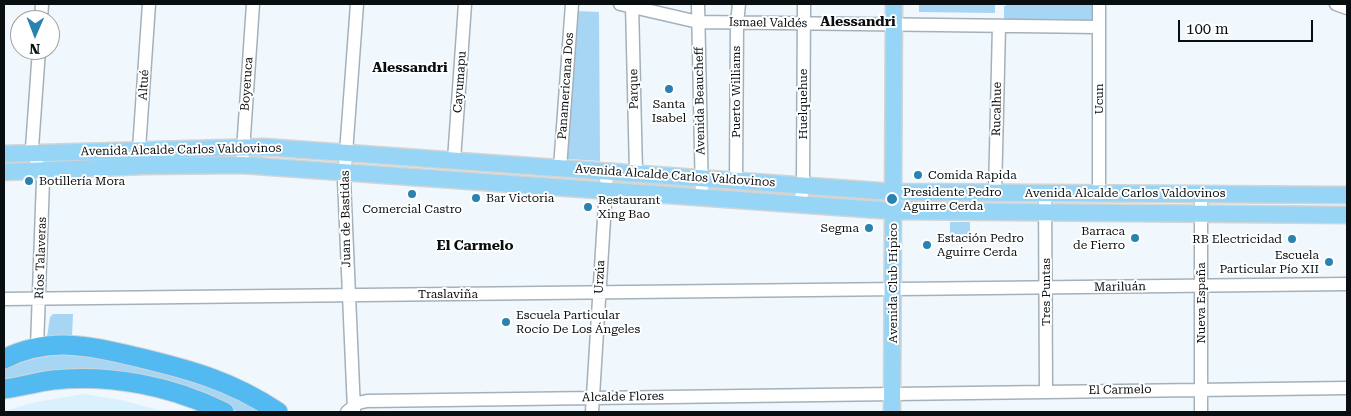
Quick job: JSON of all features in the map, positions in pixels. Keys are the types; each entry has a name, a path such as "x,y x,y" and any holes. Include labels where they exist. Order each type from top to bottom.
{"highway":[{"path":"4,358 37,347 66,344 87,346 180,367 230,385 278,412"},
{"path":"4,389 70,379 124,382 180,394 224,412"},
{"path":"4,394 34,383"}],"main road":[{"name":"Avenida Club Hípico","path":"892,412 894,4"},
{"name":"Avenida Alcalde Carlos Valdovinos","path":"4,154 242,146 893,192 1347,195"},
{"path":"432,178 433,159"},
{"name":"Avenida Alcalde Carlos Valdovinos","path":"4,172 143,166 242,165 894,211 1347,214"},
{"path":"514,184 517,165"},
{"path":"962,192 969,196 973,212"},
{"path":"973,212 977,196 989,193"},
{"path":"1107,193 1119,196 1121,202 1116,213"},
{"path":"1134,194 1129,198 1128,202 1134,213"},
{"path":"1156,194 1161,203 1156,213"},
{"path":"1173,194 1168,203 1173,213"},
{"path":"1318,195 1318,214"}],"street":[{"name":"Altué","path":"143,166 139,149 149,4"},
{"name":"Boyeruca","path":"242,165 253,4"},
{"name":"Juan de Bastidas","path":"352,410 344,172 357,4"},
{"name":"Cayumapu","path":"454,160 466,4"},
{"name":"Panamericana Dos","path":"560,168 572,4"},
{"name":"Avenida Beaucheff","path":"698,4 702,198"},
{"name":"Puerto Williams","path":"736,180 737,23 739,4"},
{"name":"Huelquehue","path":"801,204 803,185 804,4"},
{"name":"Ucun","path":"1100,4 1099,26 1107,193"},
{"path":"1336,4 1347,8"},
{"name":"Ismael Valdés","path":"628,5 698,22 1099,26"},
{"name":"Parque","path":"628,5 636,173"},
{"name":"Rucalhue","path":"989,193 999,26"},
{"name":"Ríos Talaveras","path":"37,347 43,180 32,148 38,60"},
{"name":"Urzúa","path":"592,412 607,171"},
{"name":"Tres Puntas","path":"1045,193 1046,391"},
{"name":"Nueva España","path":"1201,194 1201,412"},
{"name":"Mariluán","path":"893,289 1347,284"},
{"name":"Traslaviña","path":"4,299 893,289"},
{"name":"El Carmelo","path":"892,393 1347,388"},
{"name":"Alcalde Flores","path":"352,410 367,401 892,393"}],"shaded area":[{"path":"919,4 995,4 995,13 919,12"},
{"path":"1006,4 1097,4 1097,22 1004,22 1004,6"},
{"path":"577,11 599,12 600,161 567,159"},
{"path":"950,222 970,222 970,235 950,234"},
{"path":"53,314 73,314 72,337 47,337 50,317"},
{"path":"70,353 146,367 195,381 242,400 264,412 238,412 211,398 173,385 4,383 4,370 12,366 36,358"},
{"path":"83,394 121,400 166,412 4,412 36,402"}],"place":[{"name":"Santa Isabel","path":"669,89"},
{"name":"Comida Rapida","path":"918,175"},
{"name":"Botillería Mora","path":"29,181"},
{"name":"Comercial Castro","path":"412,194"},
{"name":"Bar Victoria","path":"476,198"},
{"name":"Presidente Pedro Aguirre Cerda","path":"892,199"},
{"name":"Restaurant Xing Bao","path":"588,207"},
{"name":"Segma","path":"869,228"},
{"name":"Barraca de Fierro","path":"1135,238"},
{"name":"RB Electricidad","path":"1292,239"},
{"name":"Estación Pedro Aguirre Cerda","path":"927,245"},
{"name":"Escuela Particular Pío XII","path":"1329,262"},
{"name":"Escuela Particular Rocío De Los Ángeles","path":"506,322"}],"district":[{"name":"Alessandri","path":"858,22"},
{"name":"Alessandri","path":"410,68"},
{"name":"El Carmelo","path":"475,246"}]}
